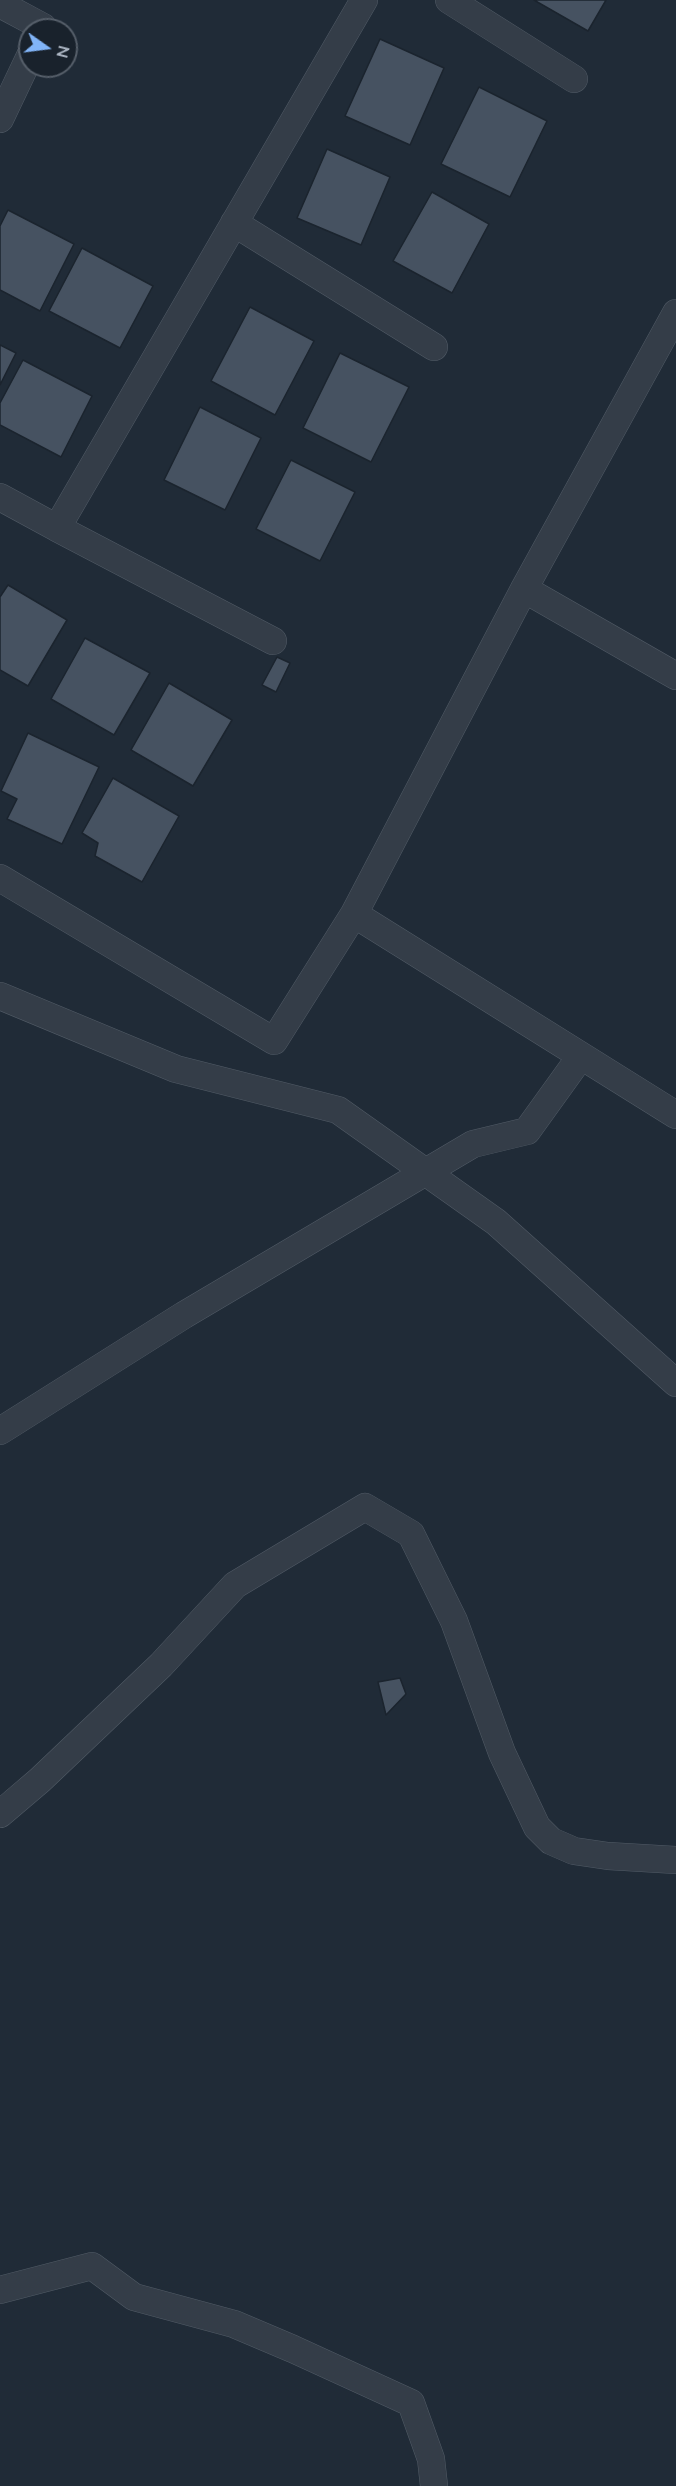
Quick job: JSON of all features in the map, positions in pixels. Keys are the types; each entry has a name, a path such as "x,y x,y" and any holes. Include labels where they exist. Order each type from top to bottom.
{"street":[{"path":"57,528 364,0"},
{"path":"449,0 574,79"},
{"path":"0,4 27,18"},
{"path":"0,119 20,78"},
{"path":"234,224 434,347"},
{"path":"0,878 274,1041 354,914 524,589 676,314"},
{"path":"0,497 273,641"},
{"path":"524,589 676,676"},
{"path":"354,914 676,1115"},
{"path":"0,996 176,1070 338,1110 496,1222 676,1383"},
{"path":"0,1431 184,1315 474,1144 527,1131 581,1056"},
{"path":"0,1814 40,1780 161,1665 235,1585 365,1508 411,1534 454,1622 502,1754 537,1827 551,1841 574,1851 608,1856 676,1860"},
{"path":"0,2290 92,2266 134,2297 234,2324 293,2349 411,2403 431,2459 434,2486"}],"building":[{"path":"534,0 606,0 588,31"},
{"path":"380,39 444,68 410,145 345,116"},
{"path":"479,87 547,121 510,197 441,164"},
{"path":"327,149 390,177 361,245 297,218"},
{"path":"432,192 489,224 452,293 393,261"},
{"path":"8,210 74,244 40,311 0,290 0,226"},
{"path":"82,248 153,286 120,348 49,311"},
{"path":"250,307 314,341 275,415 211,381"},
{"path":"0,345 16,353 0,385"},
{"path":"340,353 409,387 371,462 303,428"},
{"path":"23,360 92,396 61,457 0,425 0,403"},
{"path":"200,407 261,438 225,510 164,480"},
{"path":"291,460 355,492 320,561 256,529"},
{"path":"8,585 67,620 28,686 0,670 0,597"},
{"path":"85,638 150,673 114,735 51,699"},
{"path":"277,657 290,663 276,692 262,685"},
{"path":"169,683 232,720 193,786 131,750"},
{"path":"28,733 99,767 62,844 7,819 17,799 1,791"},
{"path":"113,778 179,816 142,882 95,856 98,843 82,833"},
{"path":"400,1678 406,1694 386,1715 378,1682"}]}
